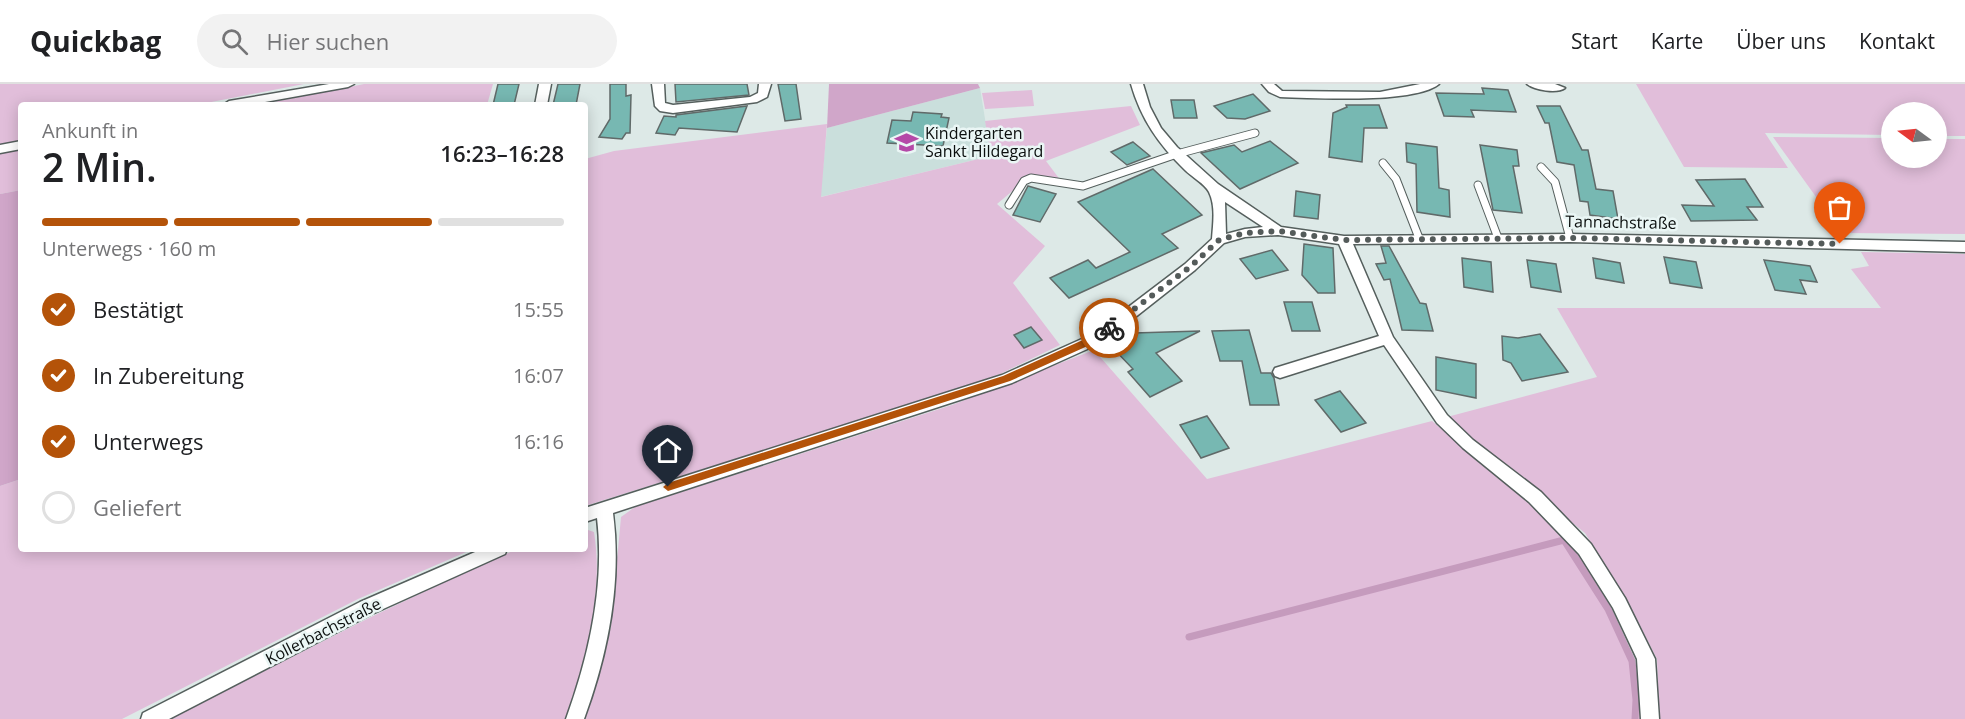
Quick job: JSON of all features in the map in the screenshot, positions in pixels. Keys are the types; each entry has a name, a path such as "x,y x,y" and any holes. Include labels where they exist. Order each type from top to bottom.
{"street":[{"path":"246,102 348,84"},
{"path":"542,102 545,84"},
{"path":"658,84 659,104 664,108 673,109 753,100 763,95 765,84"},
{"name":"Tannachstraße","path":"1137,84 1144,113 1160,136 1215,189 1278,231"},
{"path":"1268,84 1280,94 1369,95 1402,92 1433,84"},
{"path":"1533,84 1559,88"},
{"path":"0,149 18,146"},
{"path":"588,514 1007,379 1089,342 1190,267 1219,240 1220,208 1215,189"},
{"name":"Tannachstraße","path":"1219,240 1245,233 1278,231 1344,240 1570,238 1965,248"},
{"path":"1344,240 1387,339 1442,419 1468,444 1534,497 1585,549 1619,603 1647,659 1650,719"},
{"path":"1280,372 1387,339"},
{"path":"575,719 585,692 601,629 609,547 604,508"},
{"name":"Kollerbachstraße","path":"150,719 366,608 492,552"}],"lane":[{"path":"1009,205 1024,181 1031,178 1083,186 1177,153 1255,133"},
{"path":"1383,163 1396,179 1419,238"},
{"path":"1541,167 1555,182 1570,238"},
{"path":"1478,185 1498,238"}],"shaded area":[{"path":"0,84 304,84 211,102 18,102 18,143 0,146"},
{"path":"364,84 493,84 488,102 274,102"},
{"path":"829,84 978,84 980,88 827,128"},
{"path":"1636,84 1965,84 1965,136 1947,136 1947,102 1881,102 1881,135 1765,133 1788,168 1684,167"},
{"name":"Kindergarten Sankt Hildegard","path":"980,88 991,156 820,197 827,128"},
{"path":"1032,90 1034,106 985,109 982,93"},
{"path":"1131,106 1140,125 1046,161 1061,181 1030,176 997,204 1045,246 1013,283 1060,345 1000,374 947,393 588,505 588,158 614,151 827,124 821,197 991,156 985,121"},
{"path":"1773,137 1881,138 1881,168 1947,168 1947,139 1965,139 1965,234 1842,233"},
{"path":"18,149 18,191 0,194 0,152"},
{"path":"18,191 18,480 0,486 0,194"},
{"path":"1861,252 1965,254 1965,719 1659,719 1657,659 1627,601 1585,533 1471,441 1447,417 1597,377 1557,308 1881,308 1851,269 1869,266"},
{"path":"1094,350 1207,479 1432,421 1526,499 1561,533 1583,559 1607,602 1632,656 1638,679 1640,719 585,719 611,626 621,517 635,507 952,405"},
{"path":"18,480 18,552 466,552 358,599 122,719 0,719 0,486"},
{"path":"588,530 594,532 597,579 595,603 586,651 565,719 170,719 371,617 510,552 588,552"}],"building":[{"path":"498,84 519,84 515,102 494,102"},
{"path":"558,84 580,84 577,102 554,102"},
{"path":"610,84 626,84 626,96 631,95 630,133 626,133 622,139 599,137 610,119"},
{"path":"675,84 747,84 749,95 676,102"},
{"path":"778,84 796,84 801,119 785,121"},
{"path":"1482,88 1508,90 1516,112 1471,110 1474,117 1444,116 1436,93 1484,94"},
{"path":"1253,94 1270,111 1245,119 1227,118 1214,106"},
{"path":"1171,100 1194,100 1197,118 1174,118"},
{"path":"1346,105 1379,105 1387,128 1364,128 1362,162 1329,157 1333,113 1347,107"},
{"path":"747,106 737,132 679,128 675,135 656,133 664,116 676,117 676,115"},
{"path":"1537,106 1560,106 1582,150 1588,150 1596,189 1613,191 1618,219 1590,215 1588,202 1580,201 1574,165 1557,162 1549,123 1545,123"},
{"path":"913,112 942,114 941,117 949,118 943,146 887,143 892,120 911,121"},
{"path":"1270,141 1298,163 1240,189 1201,153 1234,145 1242,152"},
{"path":"1133,142 1150,156 1127,165 1111,152"},
{"path":"1406,143 1437,147 1439,188 1449,190 1450,217 1417,212 1416,164 1407,162"},
{"path":"1480,145 1517,150 1519,166 1513,166 1522,213 1493,210"},
{"path":"1153,169 1202,215 1162,234 1178,248 1069,298 1050,278 1088,260 1096,268 1130,252 1078,202"},
{"path":"1745,179 1763,207 1747,207 1757,220 1691,221 1682,205 1714,206 1696,180"},
{"path":"1028,186 1056,194 1040,222 1013,215"},
{"path":"1296,191 1320,195 1318,219 1294,216"},
{"path":"1304,244 1333,248 1335,293 1318,293 1302,275"},
{"path":"1381,246 1389,246 1420,303 1426,304 1433,331 1402,330 1390,279 1384,280 1376,264 1386,263"},
{"path":"1272,250 1288,270 1256,279 1240,259"},
{"path":"1664,257 1696,262 1702,288 1670,283"},
{"path":"1462,258 1491,262 1493,292 1464,287"},
{"path":"1593,258 1620,263 1624,283 1596,278"},
{"path":"1527,260 1556,264 1561,292 1531,287"},
{"path":"1764,260 1810,266 1817,282 1800,280 1806,294 1775,290"},
{"path":"1284,302 1312,302 1320,331 1292,331"},
{"path":"1031,327 1042,340 1024,348 1014,335"},
{"path":"1249,330 1261,373 1271,373 1274,378 1279,405 1250,405 1242,361 1220,361 1212,331"},
{"path":"1200,331 1156,353 1182,381 1150,397 1128,372 1133,369 1110,345 1134,333"},
{"path":"1540,334 1568,372 1522,381 1511,363 1503,360 1502,336 1518,338"},
{"path":"1436,357 1476,364 1476,398 1436,390"},
{"path":"1340,391 1366,423 1341,432 1315,400"},
{"path":"1207,416 1229,448 1201,458 1180,425"}],"waterway":[{"path":"1189,637 1564,540 1608,609 1632,661 1636,700 1635,719"}],"way so far":[{"path":"1109,328 1190,267 1219,240 1245,233 1278,231 1344,240 1570,238 1840,244"}],"place":[{"name":"Kindergarten Sankt Hildegard","path":"907,142"}],"route":[{"path":"668,487 1007,379 1089,342 1109,328"}]}
